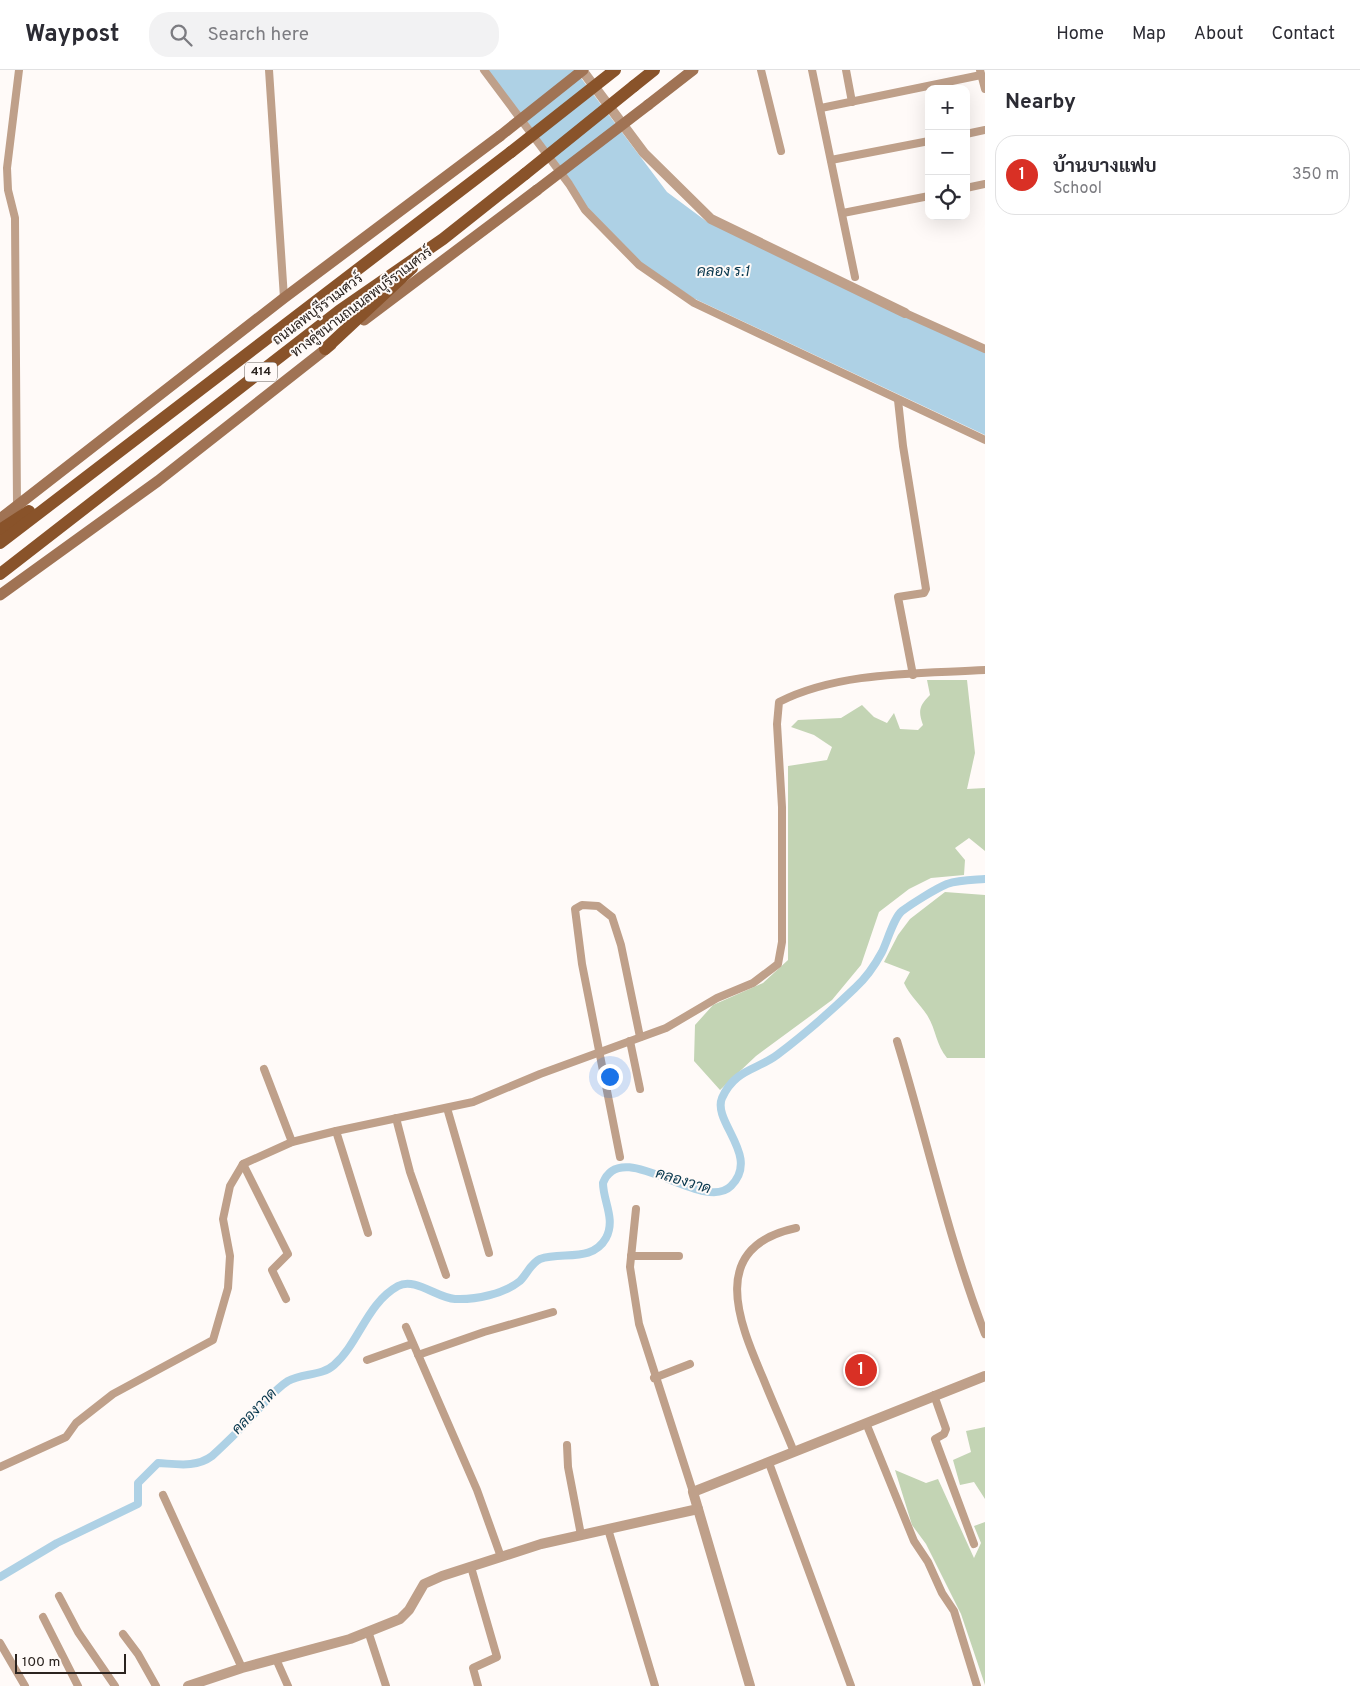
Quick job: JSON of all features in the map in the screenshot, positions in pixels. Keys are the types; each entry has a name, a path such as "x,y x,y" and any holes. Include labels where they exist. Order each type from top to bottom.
{"main road":[{"path":"0,519 284,298 500,136 582,70"},
{"name":"ถนนลพบุรีราเมศวร์","path":"0,543 511,152 615,70"},
{"name":"ถนนลพบุรีราเมศวร์","path":"0,574 339,311 443,239 654,70"},
{"name":"ทางคู่ขนานถนนลพบุรีราเมศวร์","path":"0,595 158,481 325,349 693,70"},
{"path":"325,349 443,239"},
{"path":"326,292 339,311"},
{"path":"0,530 104,462"}],"street":[{"path":"17,505 15,218 4,184 19,70"},
{"path":"269,70 284,298"},
{"path":"484,70 569,184 584,210 639,265 694,303 985,440"},
{"path":"582,70 644,153 712,219 905,313 985,349"},
{"path":"761,70 781,151"},
{"path":"812,70 855,277"},
{"path":"846,70 852,102"},
{"path":"821,108 981,73 985,89"},
{"path":"970,133 985,130"},
{"path":"832,160 925,142"},
{"path":"970,187 985,184"},
{"path":"843,213 925,197"},
{"path":"898,400 903,446 926,589 924,593 898,597 913,675"},
{"path":"0,1467 66,1437 76,1423 112,1394 213,1340 228,1288 230,1256 223,1219 230,1186 243,1164 292,1142 473,1102 666,1028 717,998 753,983 778,964 782,942 782,808 777,724 779,702 797,693 861,679 985,670"},
{"path":"620,1157 582,964 575,909 582,905 598,906 612,917 623,954 640,1037"},
{"path":"630,1041 640,1089"},
{"path":"897,1041 914,1094 953,1245 985,1334"},
{"path":"264,1069 292,1142"},
{"path":"448,1108 489,1253"},
{"path":"396,1118 410,1172 446,1276"},
{"path":"336,1131 368,1233"},
{"path":"243,1164 288,1254 272,1270 286,1299"},
{"path":"636,1209 631,1256 636,1309 654,1378 693,1492 750,1686"},
{"path":"794,1452 744,1334 737,1303 741,1266 749,1250 769,1236 796,1228"},
{"path":"631,1256 679,1256"},
{"path":"418,1355 553,1312"},
{"path":"406,1327 477,1490 501,1557"},
{"path":"367,1360 412,1344"},
{"path":"654,1378 690,1364"},
{"path":"693,1492 985,1376"},
{"path":"934,1395 946,1429 944,1434 935,1439 974,1544"},
{"path":"866,1423 914,1540 928,1562 942,1594 954,1611 978,1686"},
{"path":"567,1445 568,1467 582,1535"},
{"path":"769,1463 851,1686"},
{"path":"163,1495 242,1668"},
{"path":"188,1686 208,1683 242,1668 350,1639 400,1620 409,1610 424,1584 501,1557 582,1535 698,1509"},
{"path":"608,1529 655,1686"},
{"path":"471,1568 497,1658 473,1668 478,1686"},
{"path":"59,1596 78,1632 115,1686"},
{"path":"43,1617 78,1686"},
{"path":"368,1631 386,1686"},
{"path":"124,1634 156,1686"},
{"path":"0,1643 24,1686"},
{"path":"276,1659 288,1686"}],"green space":[{"path":"927,680 967,680 975,753 967,789 985,788 985,851 969,838 955,848 965,860 964,875 931,878 909,889 879,912 861,965 832,1000 756,1056 720,1090 694,1061 695,1025 713,1005 763,983 788,960 788,766 827,760 832,747 814,735 791,727 798,720 841,718 862,705 874,717 887,723 894,713 900,729 918,730 923,725 920,716 921,709 930,695"},
{"path":"945,892 985,895 985,1058 947,1058 940,1048 927,1015 904,983 910,972 884,962 898,935 910,919"},
{"path":"985,1427 985,1499 974,1482 960,1485 953,1460 971,1452 966,1431"},
{"path":"895,1470 926,1483 938,1479 974,1558 981,1543 974,1526 985,1522 985,1685 961,1614 926,1544 912,1525"}],"water":[{"name":"คลอง ร.1","path":"487,70 575,70 667,192 706,221 985,352 985,435 693,298 641,263 588,211"}],"waterway":[{"name":"คลองวาด","path":"0,1577 57,1543 138,1504 138,1483 158,1463 193,1464 212,1456 240,1430 283,1384 294,1378 324,1371 334,1365 350,1346 378,1302 398,1286 412,1284 455,1299 480,1297 498,1293 513,1286 540,1259 585,1254 593,1251 600,1246 609,1231 610,1224 603,1183 613,1170 627,1167 644,1170 702,1191 718,1192 731,1186 739,1175 741,1163 739,1151 723,1118 722,1098 727,1088 747,1071 777,1055 827,1014 859,984 879,957 893,924 902,911 924,896 947,884 985,879"}],"place":[{"name":"บ้านบางแฟบ","path":"861,1370"}]}
